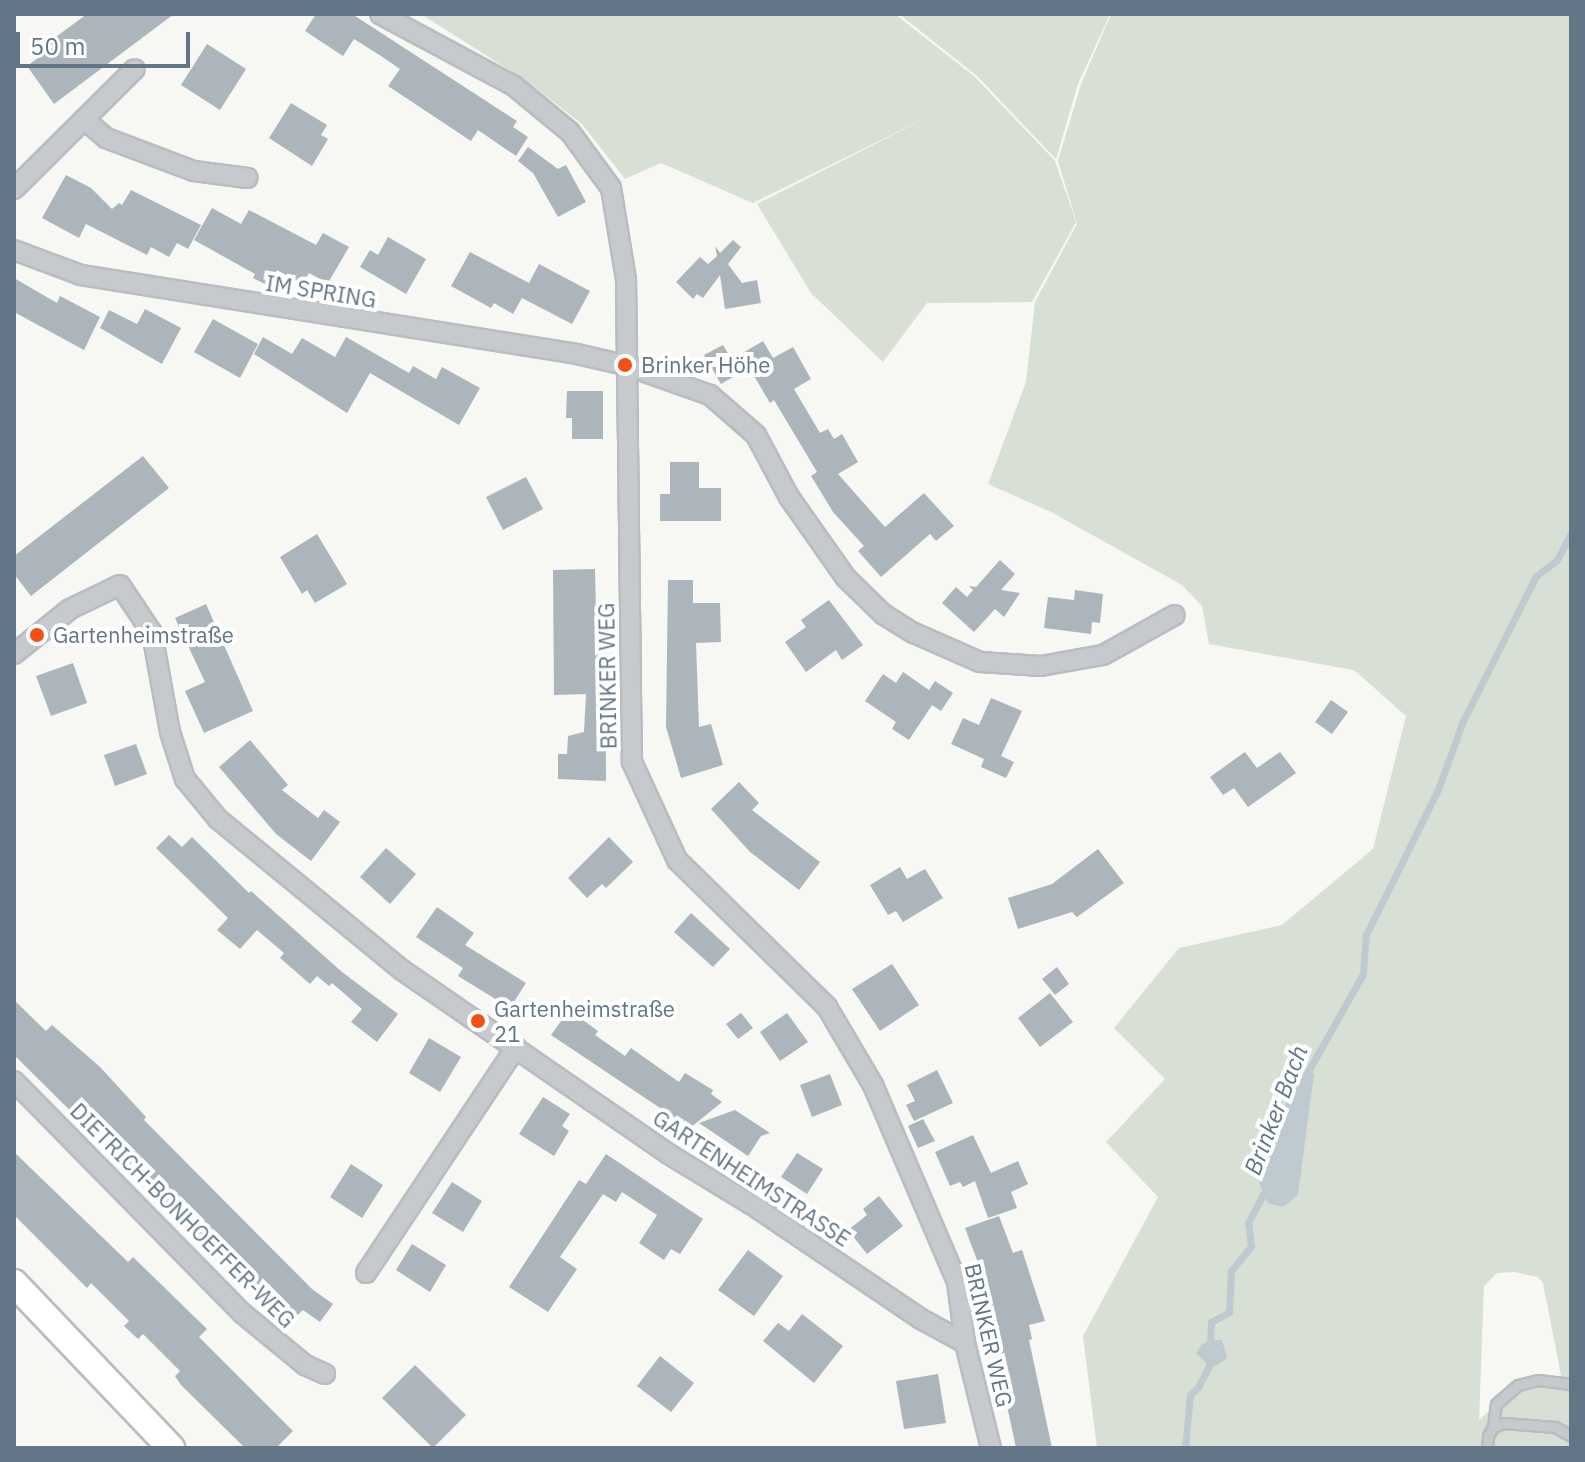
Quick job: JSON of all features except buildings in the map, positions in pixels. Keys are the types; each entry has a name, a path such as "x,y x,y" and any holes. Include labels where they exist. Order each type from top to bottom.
{"main road":[{"path":"14,1283 171,1448"}],"street":[{"name":"BRINKER WEG","path":"380,14 514,86 570,132 611,188 626,280 632,762 677,860 827,1007 873,1085 957,1282 965,1343 991,1448"},
{"path":"14,189 135,69"},
{"path":"84,119 106,138 194,171 248,178"},
{"name":"IM SPRING","path":"14,250 81,275 625,365"},
{"path":"625,365 710,395 756,435 789,497 846,578 883,614 914,633 980,662 1041,666 1103,655 1175,615"},
{"name":"GARTENHEIMSTRASSE","path":"14,654 70,609 120,585 152,633 170,732 185,779 218,819 402,970 667,1153 757,1208 921,1319 965,1343"},
{"path":"366,1273 516,1047"},
{"name":"DIETRICH-BONHOEFFER-WEG","path":"14,1081 242,1313 305,1365 325,1374"}],"lane":[{"path":"1487,1448 1496,1404 1518,1385 1538,1380 1571,1384"},
{"path":"1493,1427 1504,1423 1555,1427 1571,1436"}],"shaded area":[{"path":"421,14 895,14 976,78 1055,161 1076,222 1032,302 927,303 883,362 811,293 757,204 936,113 753,203 661,163 625,179 582,124 525,80"},
{"path":"899,14 1110,14 1078,84 1056,159 977,76"},
{"path":"1111,14 1571,14 1571,1448 1097,1448 1083,1336 1158,1197 1106,1142 1165,1079 1114,1028 1179,948 1282,925 1373,849 1406,716 1354,670 1209,644 1202,606 1182,585 1051,512 988,484 1026,382 1035,302 1077,224 1058,161 1081,84","holes":["1515,1272 1538,1277 1543,1283 1561,1375 1558,1381 1518,1385 1479,1420 1484,1286 1497,1273"]},
{"path":"1308,1069 1314,1074 1298,1195 1283,1207 1268,1203 1259,1183 1258,1168 1297,1078"},
{"path":"1222,1340 1227,1358 1216,1366 1209,1366 1196,1353 1202,1344"}],"waterway":[{"name":"Brinker Bach","path":"1306,1075 1363,974 1366,935 1439,787 1462,723 1536,576 1557,560 1571,532"},
{"name":"Brinker Bach","path":"1185,1448 1190,1395 1209,1366 1211,1322 1229,1312 1231,1271 1251,1246 1248,1223 1268,1185"}],"place":[{"name":"Brinker Höhe","path":"625,365"},
{"name":"Gartenheimstraße","path":"37,635"},
{"name":"Gartenheimstraße 21","path":"478,1021"}]}
